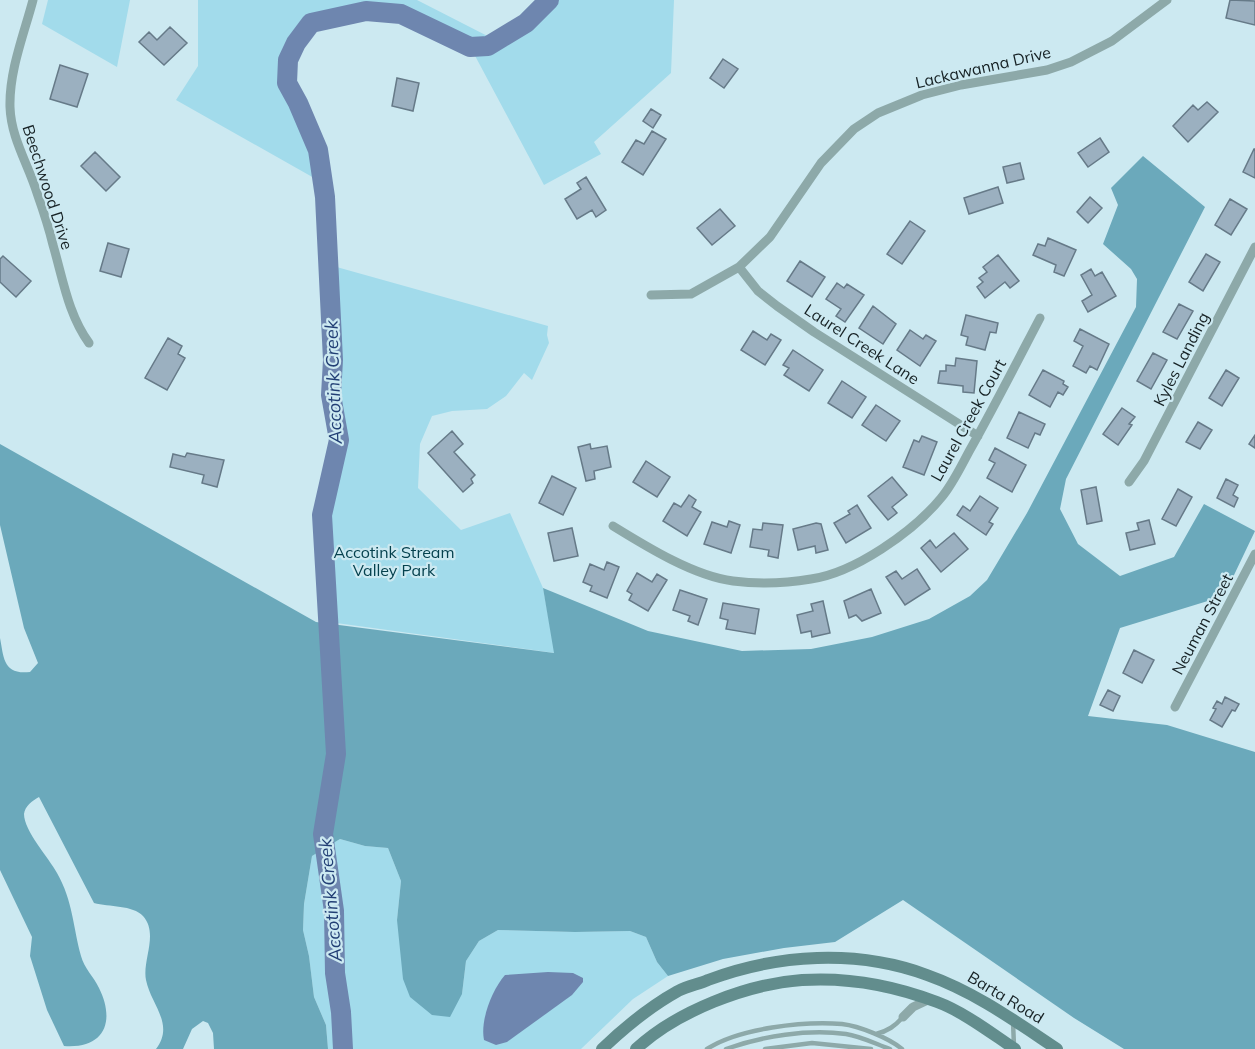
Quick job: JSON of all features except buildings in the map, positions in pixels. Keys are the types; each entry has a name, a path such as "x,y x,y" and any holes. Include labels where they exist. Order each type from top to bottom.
{"street":[{"name":"Beechwood Drive","path":"32,0 12,81 11,121 36,190 54,247 59,274 77,327 88,343"},
{"name":"Lackawanna Drive","path":"651,295 691,294 739,267 770,237 821,163 842,140 867,120 892,105 961,85 1047,70 1071,62 1112,41 1167,0"},
{"name":"Kyles Landing","path":"1129,482 1149,452 1255,248"},
{"name":"Laurel Creek Lane","path":"739,267 758,291 777,306 978,436"},
{"name":"Laurel Creek Court","path":"613,526 660,554 707,574 732,581 812,579 839,571 899,537 942,498 978,436 1040,318"},
{"name":"Neuman Street","path":"1175,707 1255,554"},
{"name":"Barta Road","path":"602,1049 624,1028 679,991 738,969 787,960 825,957 858,959 893,965 956,986 1013,1019 1058,1049"},
{"path":"636,1049 674,1021 711,1004 755,989 802,980 843,981 889,987 930,999 990,1031 1014,1049"},
{"path":"903,1017 913,1007 930,999"}],"lane":[{"path":"876,1034 886,1031 903,1017"},
{"path":"1013,1019 1014,1049"},
{"path":"707,1049 751,1032 778,1026 844,1024 876,1034 902,1049"},
{"path":"726,1049 779,1036 813,1032 848,1035 890,1049"},
{"path":"765,1049 812,1042 871,1049"}],"green space":[{"path":"48,0 130,0 117,67 42,24"},
{"path":"198,0 417,0 507,46 556,0 674,0 671,73 594,142 601,154 544,185 473,52 385,12 307,31 289,70 329,159 330,187 176,100 198,66"},
{"name":"Accotink Stream Valley Park","path":"333,266 548,326 549,343 532,380 524,373 506,396 487,409 452,411 432,416 420,444 418,488 461,530 510,513 543,588 555,653 329,622 322,515 343,410 338,387 340,366"},
{"path":"340,839 365,846 388,848 401,881 397,920 462,994 466,961 479,941 498,930 630,931 646,937 657,962 668,976 633,999 581,1049 328,1049 326,1025 314,997 303,930 304,904 312,856"}],"shaded area":[{"path":"1143,156 1205,207 1066,479 1060,509 1078,544 1120,576 1174,557 1204,504 1255,531 1224,596 1120,628 1088,716 1167,725 1255,752 1255,1049 1124,1049 1074,1018 903,900 835,942 723,959 668,976 657,962 646,937 630,931 498,930 479,941 466,961 462,994 450,1017 432,1015 410,997 403,979 397,920 401,881 388,848 365,846 340,839 312,856 304,904 303,930 314,997 326,1025 328,1049 214,1049 213,1033 208,1023 203,1021 192,1029 183,1049 156,1049 161,1040 163,1023 146,980 150,939 148,923 139,912 94,903 39,797 26,809 25,821 62,883 70,904 82,960 99,988 106,1011 106,1021 98,1037 78,1046 64,1046 47,1010 30,956 32,937 0,870 0,638 6,664 14,671 30,672 38,663 24,628 0,525 0,444 316,622 554,653 543,588 648,631 742,651 811,649 872,637 929,619 970,596 987,580 1027,513 1136,307 1137,279 1131,269 1103,244 1118,205 1111,188"},
{"path":"573,973 583,978 583,982 572,995 507,1042 496,1045 484,1040 485,1015 505,975"}],"waterway":[{"name":"Accotink Creek","path":"343,1049 341,1012 335,973 334,911 323,834 336,754 322,515 339,440 331,395 333,360 325,197 318,150 287,83 288,60 296,43 311,23 366,11 401,14 470,47 488,46 526,23 549,0"}]}
